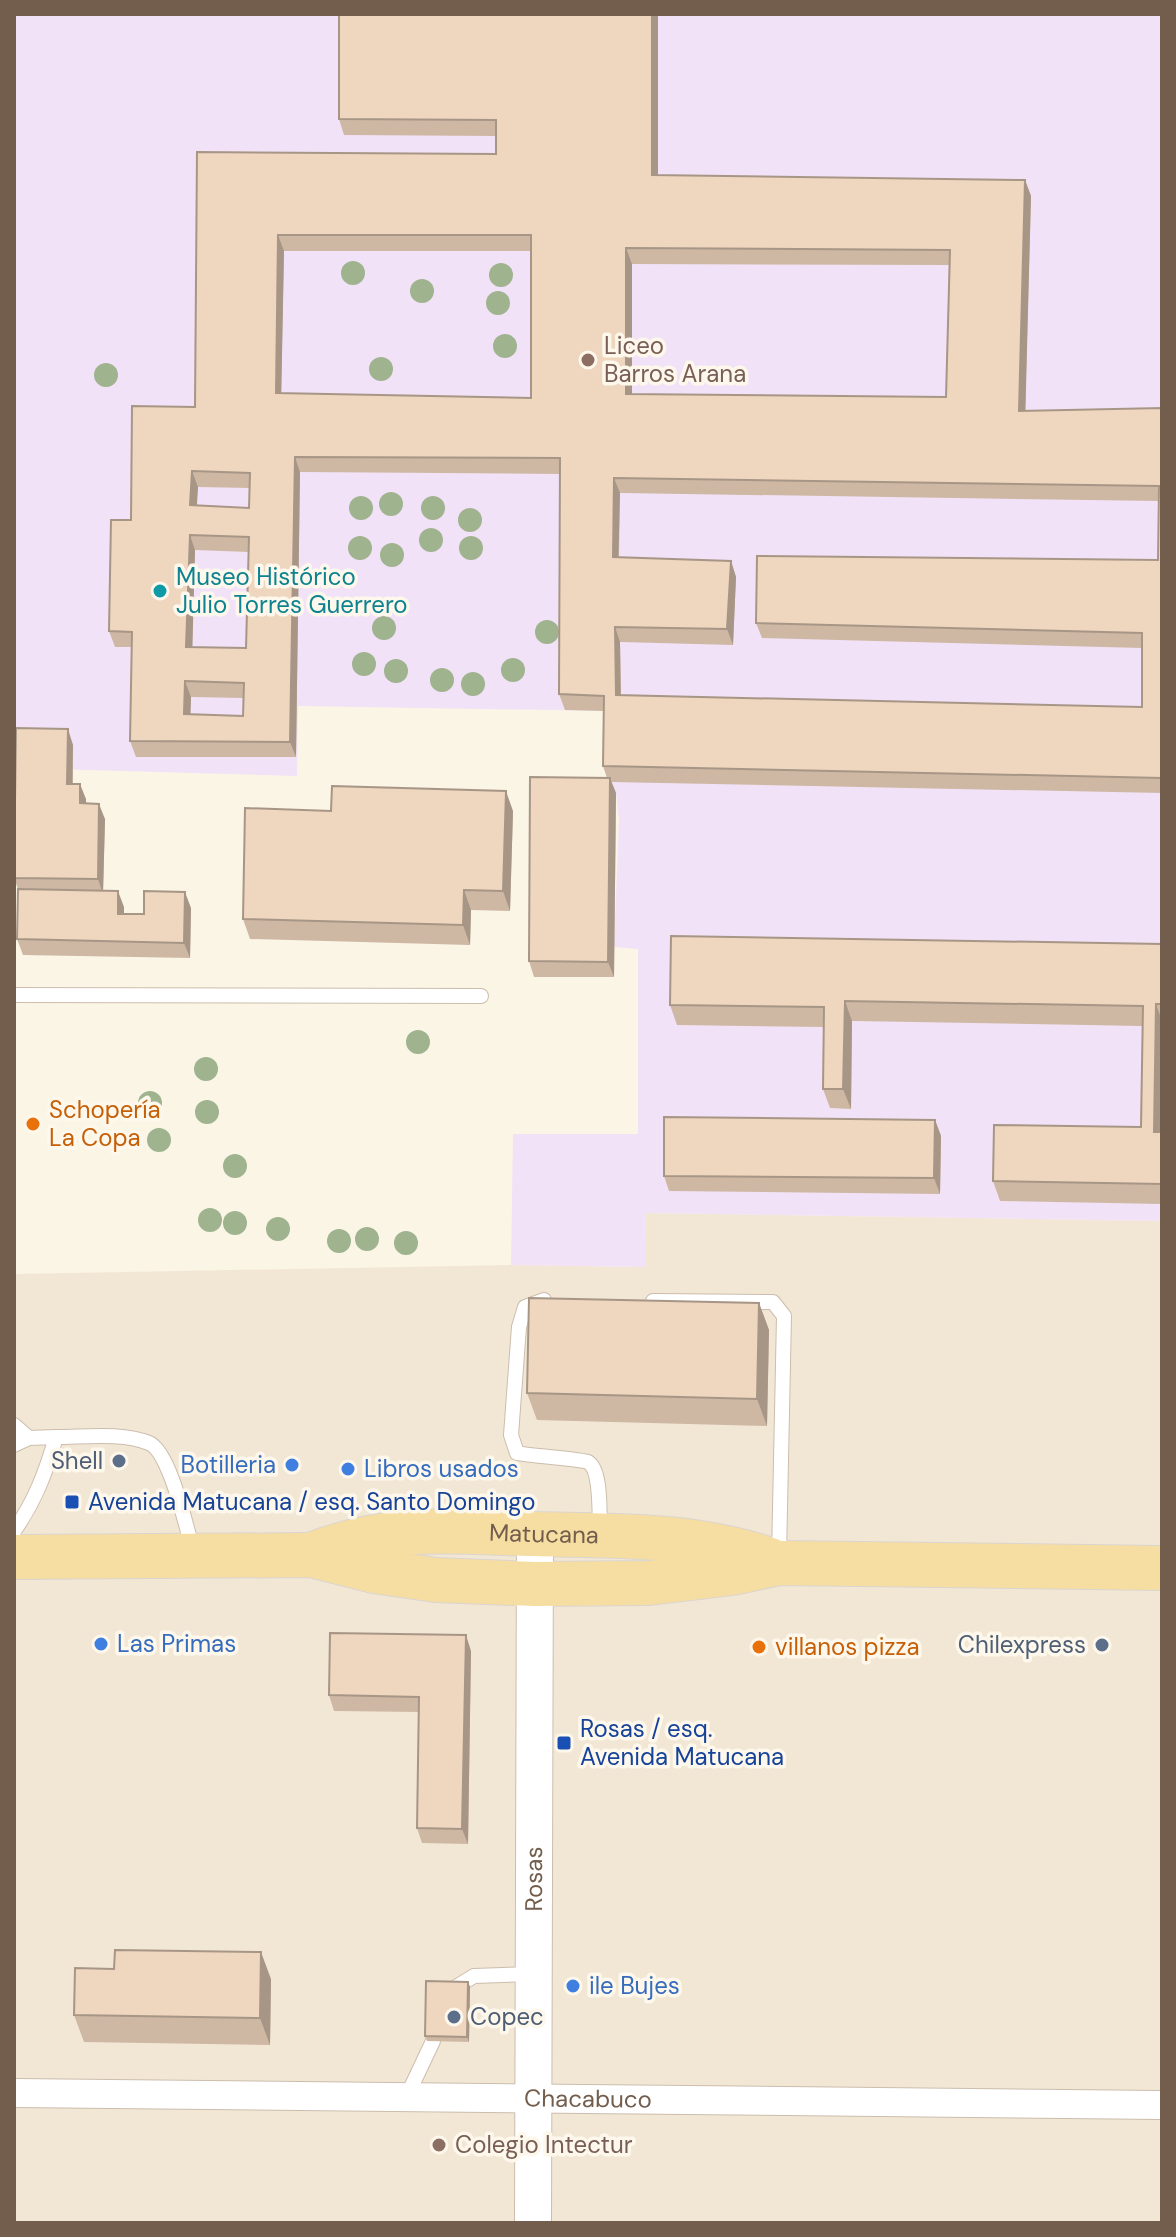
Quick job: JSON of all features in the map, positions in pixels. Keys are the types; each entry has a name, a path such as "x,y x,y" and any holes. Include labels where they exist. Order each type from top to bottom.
{"main road":[{"name":"Matucana","path":"311,1555 339,1544 398,1531 600,1535 698,1541 779,1563"},
{"name":"Matucana","path":"14,1557 311,1555 374,1571 436,1580 535,1584 649,1583 732,1573 779,1563 1162,1568"}],"street":[{"name":"Rosas","path":"533,2223 535,1534"},
{"name":"Chacabuco","path":"14,2093 1162,2105"}],"lane":[{"path":"14,995 481,996"},
{"path":"554,1300 539,1300 525,1307 519,1327 511,1435 517,1453 587,1462 594,1469 599,1493 600,1535"},
{"path":"633,1301 773,1302 784,1316 779,1563"},
{"path":"14,1425 29,1438"},
{"path":"14,1531 33,1503 45,1476 56,1437"},
{"path":"14,1445 29,1438 56,1437 128,1438 152,1444 166,1462 196,1558"},
{"path":"456,1987 466,1978 474,1976 533,1974"},
{"path":"407,2096 433,2041"}],"shaded area":[{"name":"Liceo Barros Arana","path":"14,14 1162,14 1162,1221 646,1213 645,1267 511,1265 513,1134 638,1134 638,949 614,947 619,820 616,793 609,782 610,711 298,706 297,776 14,768"},
{"path":"646,1213 1162,1221 1162,2223 14,2223 14,1274 511,1265 644,1267"}],"building":[{"path":"339,14 652,14 652,175 1025,180 1019,411 1162,408 1162,778 603,766 604,696 559,694 560,458 295,457 290,742 130,741 132,632 109,631 111,520 131,520 132,406 195,407 197,152 496,154 496,120 339,119","holes":["278,235 531,235 531,398 276,393","626,248 950,250 946,397 626,394","192,471 250,473 249,508 190,505","614,478 1159,486 1158,560 757,556 756,623 1142,633 1142,707 616,695 615,627 727,629 731,561 613,557","190,535 249,537 246,648 186,647","185,681 244,683 243,716 184,714"]},
{"path":"16,728 68,729 67,784 80,784 80,803 99,804 98,879 14,878"},
{"path":"530,777 610,778 608,962 529,961"},
{"path":"332,786 506,791 503,891 464,890 463,925 243,919 245,808 331,811"},
{"path":"18,889 118,891 118,914 144,914 144,891 185,892 184,943 17,939"},
{"path":"671,936 1162,944 1162,1004 1156,1004 1154,1132 1162,1132 1162,1184 993,1181 994,1125 1141,1127 1143,1006 845,1001 843,1089 823,1089 824,1007 670,1005"},
{"path":"664,1117 935,1120 934,1178 664,1176"},
{"path":"529,1298 759,1303 757,1399 527,1393"},
{"path":"330,1633 466,1635 462,1829 417,1828 419,1697 329,1695"},
{"path":"115,1950 261,1952 260,2018 74,2015 75,1968 114,1969"},
{"path":"426,1981 468,1982 467,2037 425,2036"}],"place":[{"name":"Liceo Barros Arana","path":"588,360"},
{"name":"Museo Histórico Julio Torres Guerrero","path":"160,591"},
{"name":"Schopería La Copa","path":"33,1124"},
{"name":"Shell","path":"119,1461"},
{"name":"Botilleria","path":"292,1465"},
{"name":"Libros usados","path":"348,1469"},
{"name":"Avenida Matucana / esq. Santo Domingo","path":"72,1502"},
{"name":"Las Primas","path":"101,1644"},
{"name":"Chilexpress","path":"1102,1645"},
{"name":"villanos pizza","path":"759,1647"},
{"name":"Rosas / esq. Avenida Matucana","path":"564,1743"},
{"name":"ile Bujes","path":"573,1986"},
{"name":"Copec","path":"454,2017"},
{"name":"Colegio Intectur","path":"439,2145"}]}
